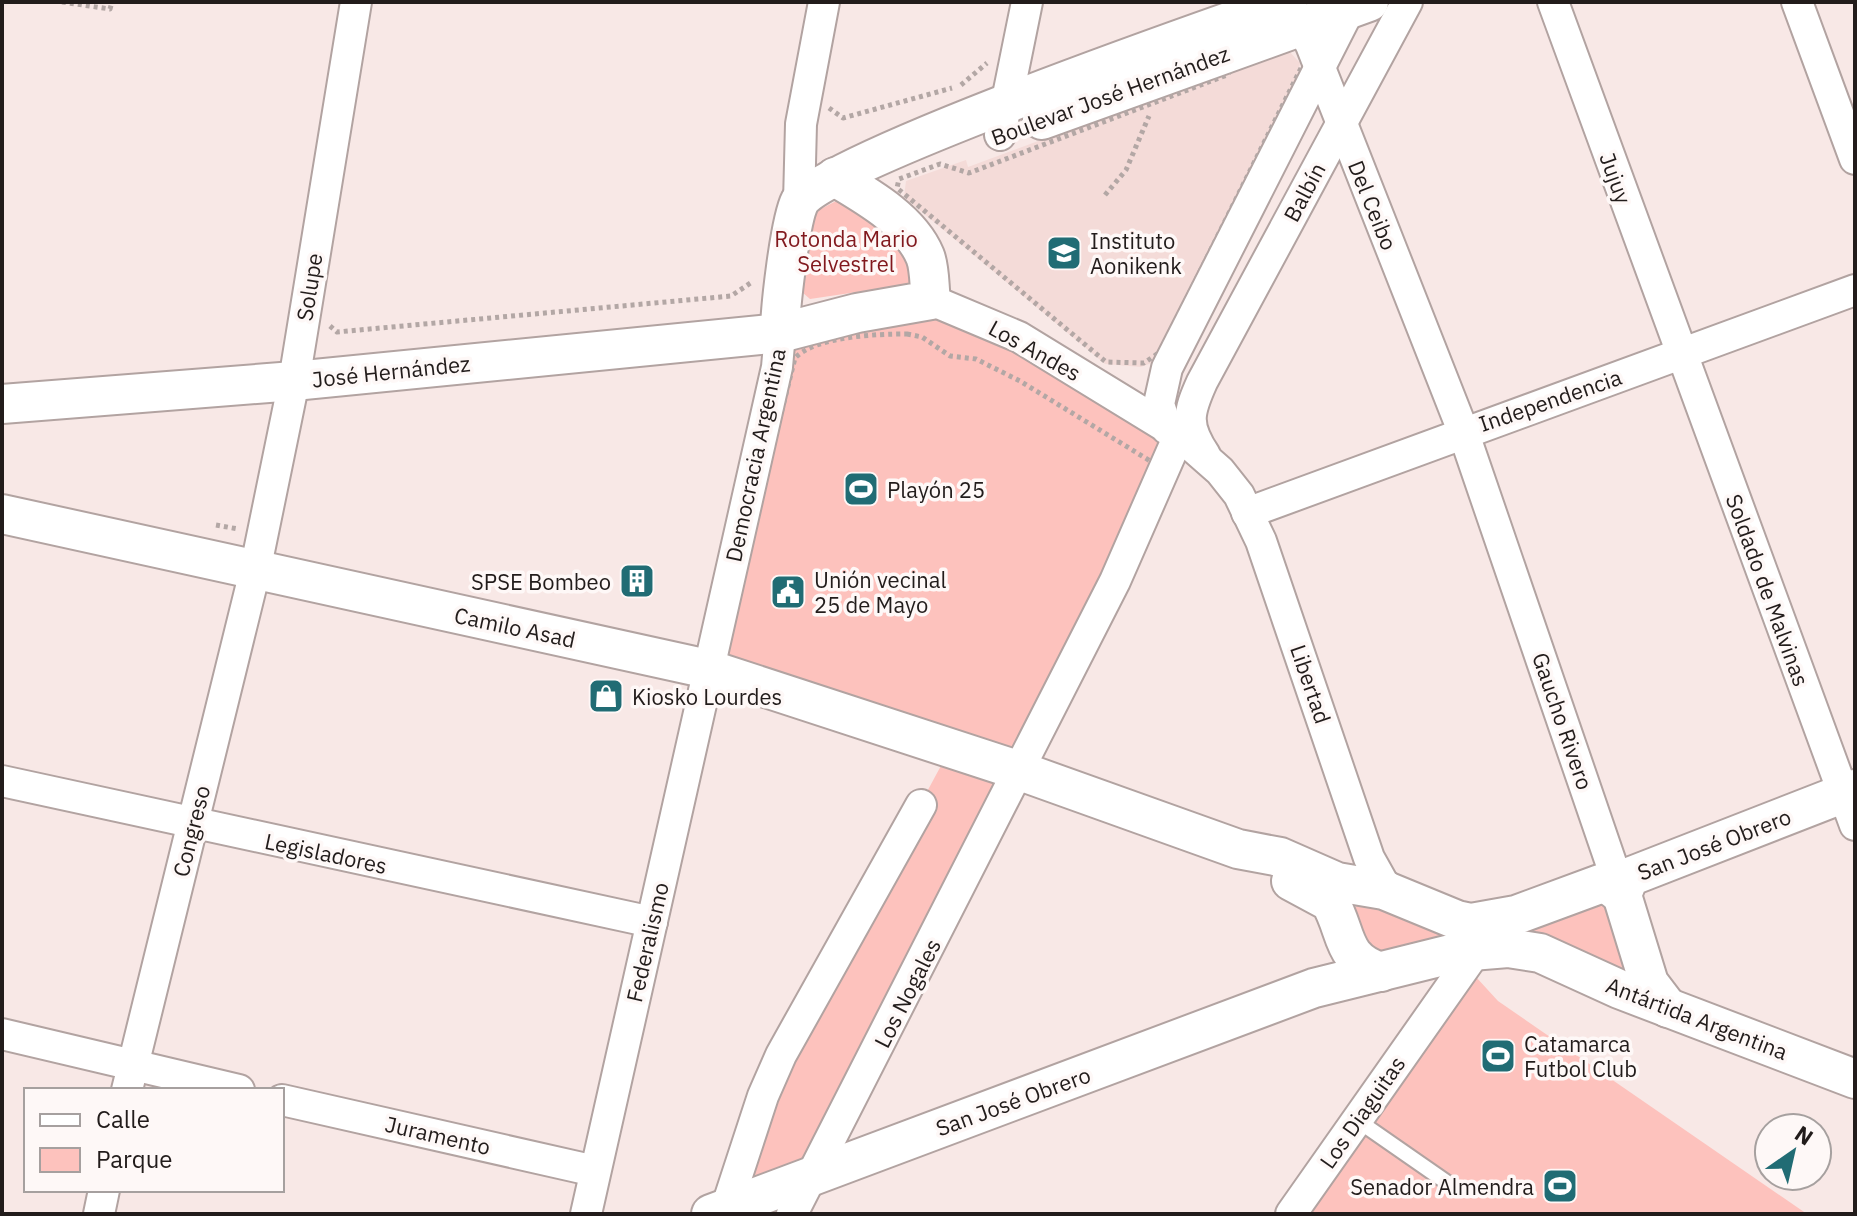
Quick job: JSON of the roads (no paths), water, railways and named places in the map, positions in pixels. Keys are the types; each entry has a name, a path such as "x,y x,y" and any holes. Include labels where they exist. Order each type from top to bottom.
{"street":[{"name":"Solupe","path":"255,571 294,381 356,2"},
{"name":"Democracia Argentina","path":"715,658 777,367 780,305 799,202 824,2"},
{"path":"1004,120 1027,2"},
{"name":"Balbín","path":"1202,382 1407,2"},
{"name":"Jujuy","path":"1553,2 1680,355"},
{"path":"1797,2 1855,159"},
{"name":"Boulevar José Hernández","path":"888,212 880,191 894,175 1004,120 1216,29 1283,13 1357,5"},
{"name":"Balbín","path":"1167,368 1318,70 1357,5"},
{"name":"Del Ceibo","path":"1283,13 1318,70 1341,123 1463,431"},
{"path":"780,333 857,313 931,300 926,257 914,238 888,212 835,177 807,145 809,112"},
{"name":"Boulevar José Hernández","path":"799,202 815,185 863,162 1004,120"},
{"name":"Independencia","path":"1247,513 1463,431 1855,290"},
{"name":"Los Andes","path":"931,300 1019,337 1113,396 1162,422 1210,463 1239,495 1247,513"},
{"name":"José Hernández","path":"2,404 294,381 780,333"},
{"name":"Soldado de Malvinas","path":"1680,355 1851,803"},
{"path":"1113,396 1128,397 1140,392 1167,368"},
{"path":"1167,368 1159,393 1162,422 1115,581 1020,771 1238,849 1280,857 1353,900 1358,962 1392,969 1423,981 1433,1010"},
{"path":"1162,422 1202,382"},
{"path":"1202,382 1189,419 1193,434 1210,463"},
{"name":"Gaucho Rivero","path":"1463,431 1622,895 1632,980 1653,991 1668,1008"},
{"name":"Libertad","path":"1247,513 1261,541 1353,900"},
{"name":"Camilo Asad","path":"2,514 255,571 715,658 1020,771"},
{"name":"Congreso","path":"130,1078 255,571"},
{"name":"Federalismo","path":"586,1214 715,658"},
{"name":"Los Nogales","path":"792,1214 1020,771"},
{"name":"Legisladores","path":"2,781 193,825 652,922"},
{"name":"San José Obrero","path":"1622,895 1623,886 1635,873 1851,803"},
{"path":"719,1211 781,1055 921,805"},
{"name":"San José Obrero","path":"1314,988 1345,966 1353,900 1384,890 1471,923 1516,915 1600,884 1610,886 1622,895"},
{"name":"San José Obrero","path":"719,1211 1314,988 1476,951 1508,948 1540,953"},
{"name":"Los Diaguitas","path":"1291,1214 1476,951"},
{"name":"Antártida Argentina","path":"1540,953 1632,980"},
{"name":"Antártida Argentina","path":"1668,1008 1855,1079"},
{"path":"2,1034 130,1078 221,1088"},
{"name":"Juramento","path":"284,1100 595,1171"},
{"path":"99,1214 104,1192"}],"lane":[{"path":"1357,1120 1452,1186"}],"place":[{"name":"Instituto Aonikenk","path":"1064,253"},
{"name":"Playón 25","path":"861,489"},
{"name":"SPSE Bombeo","path":"637,581"},
{"name":"Unión vecinal 25 de Mayo","path":"788,592"},
{"name":"Kiosko Lourdes","path":"606,696"},
{"name":"Catamarca Futbol Club","path":"1498,1056"},
{"name":"Senador Almendra","path":"1560,1186"}],"park label":[{"name":"Rotonda Mario Selvestrel","path":"846,250"}]}
